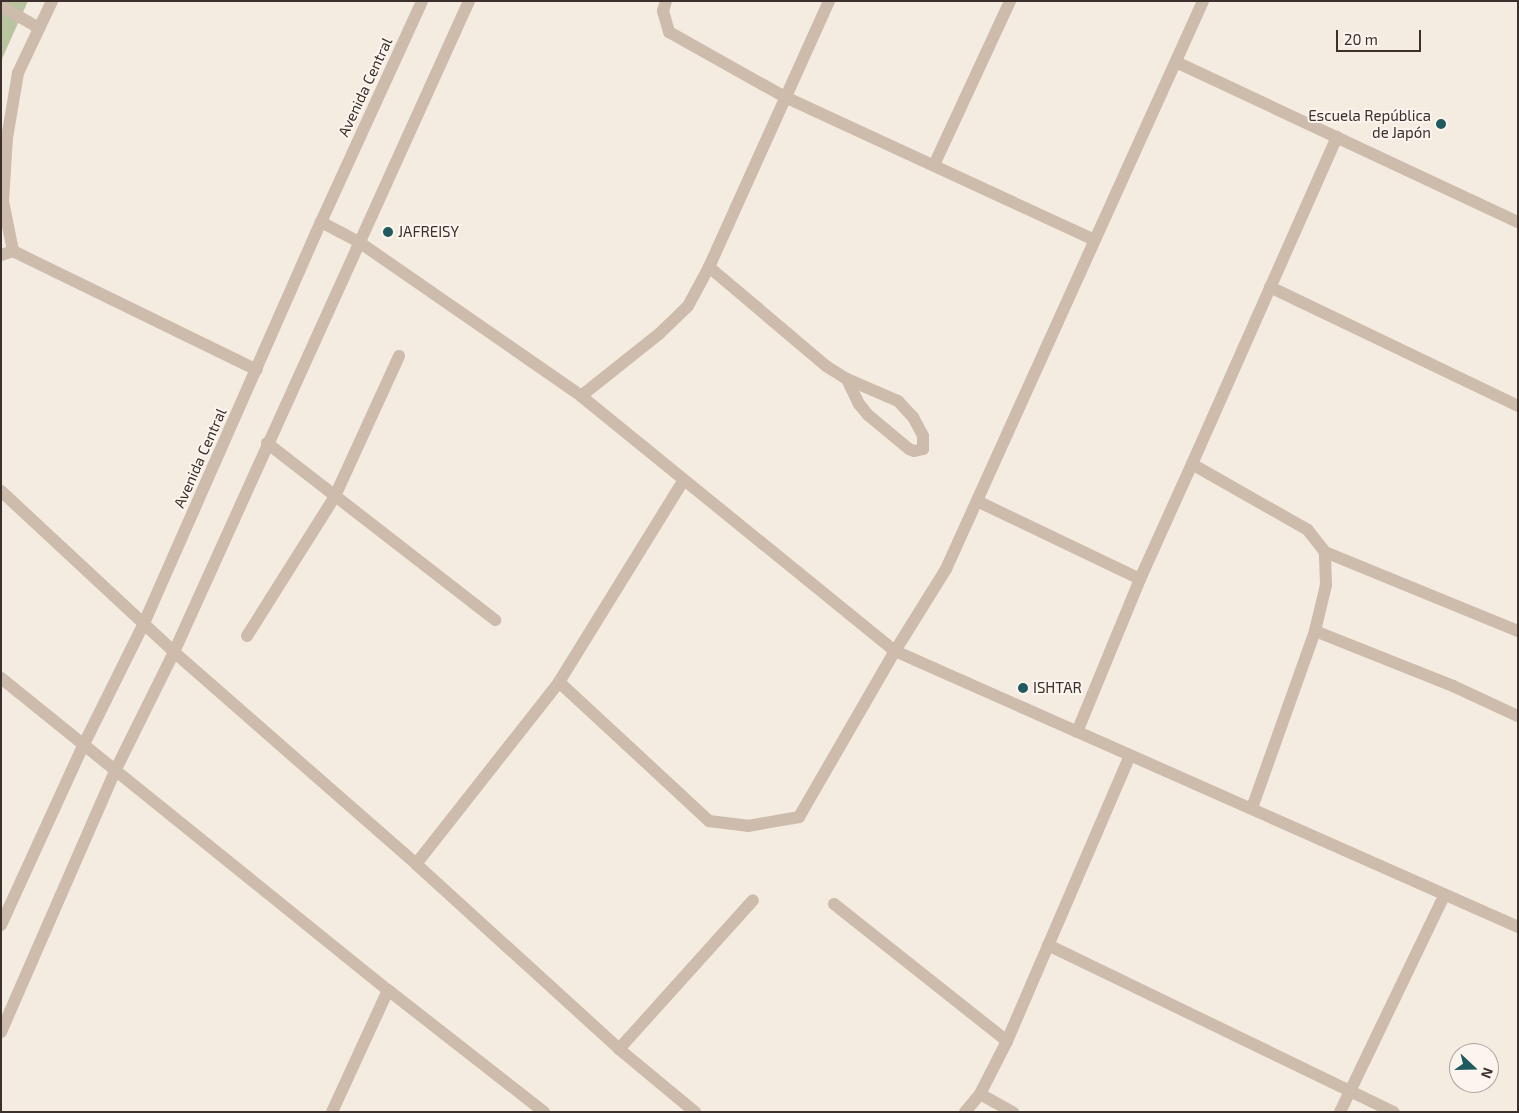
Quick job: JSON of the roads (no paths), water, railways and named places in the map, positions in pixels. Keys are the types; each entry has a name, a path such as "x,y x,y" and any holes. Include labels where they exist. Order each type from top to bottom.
{"street":[{"path":"52,1 18,73 7,138 4,201 7,253 256,370"},
{"name":"Avenida Central","path":"1,924 84,744 144,624 321,222 422,1"},
{"path":"1,1032 116,770 174,652 267,443 469,1"},
{"path":"666,1 663,11 669,32 786,97 1096,240"},
{"path":"581,396 659,334 688,306 709,267 829,1"},
{"path":"934,165 1010,1"},
{"path":"559,682 708,821 748,826 798,817 946,568 1203,1"},
{"path":"1,6 39,28"},
{"path":"1176,62 1518,222"},
{"path":"1078,732 1140,579 1337,137"},
{"path":"321,222 359,242 581,396 895,651 1130,756 1252,808 1444,896 1518,927"},
{"path":"709,267 826,366 847,378 885,394 907,409 923,436 923,449 914,451 909,449 868,415 858,404 847,378"},
{"path":"1270,287 1518,406"},
{"path":"247,636 335,496 399,356"},
{"path":"267,443 495,620"},
{"path":"1192,464 1308,530 1325,552 1518,631"},
{"path":"416,864 559,682 684,481"},
{"path":"1,491 174,652 416,864 619,1049 695,1112"},
{"path":"977,500 1140,579"},
{"path":"1252,808 1315,630 1326,585 1325,552"},
{"path":"1315,630 1453,686 1518,716"},
{"path":"1,678 388,990 544,1112"},
{"path":"965,1112 980,1094 1007,1041 1130,756"},
{"path":"1340,1112 1444,896"},
{"path":"619,1049 753,900"},
{"path":"834,904 1007,1041"},
{"path":"1048,945 1352,1090 1394,1112"},
{"path":"332,1112 388,990"},
{"path":"980,1094 1012,1112"}],"place":[{"name":"Escuela República de Japón","path":"1441,124"},
{"name":"JAFREISY","path":"388,232"},
{"name":"ISHTAR","path":"1023,688"}]}
